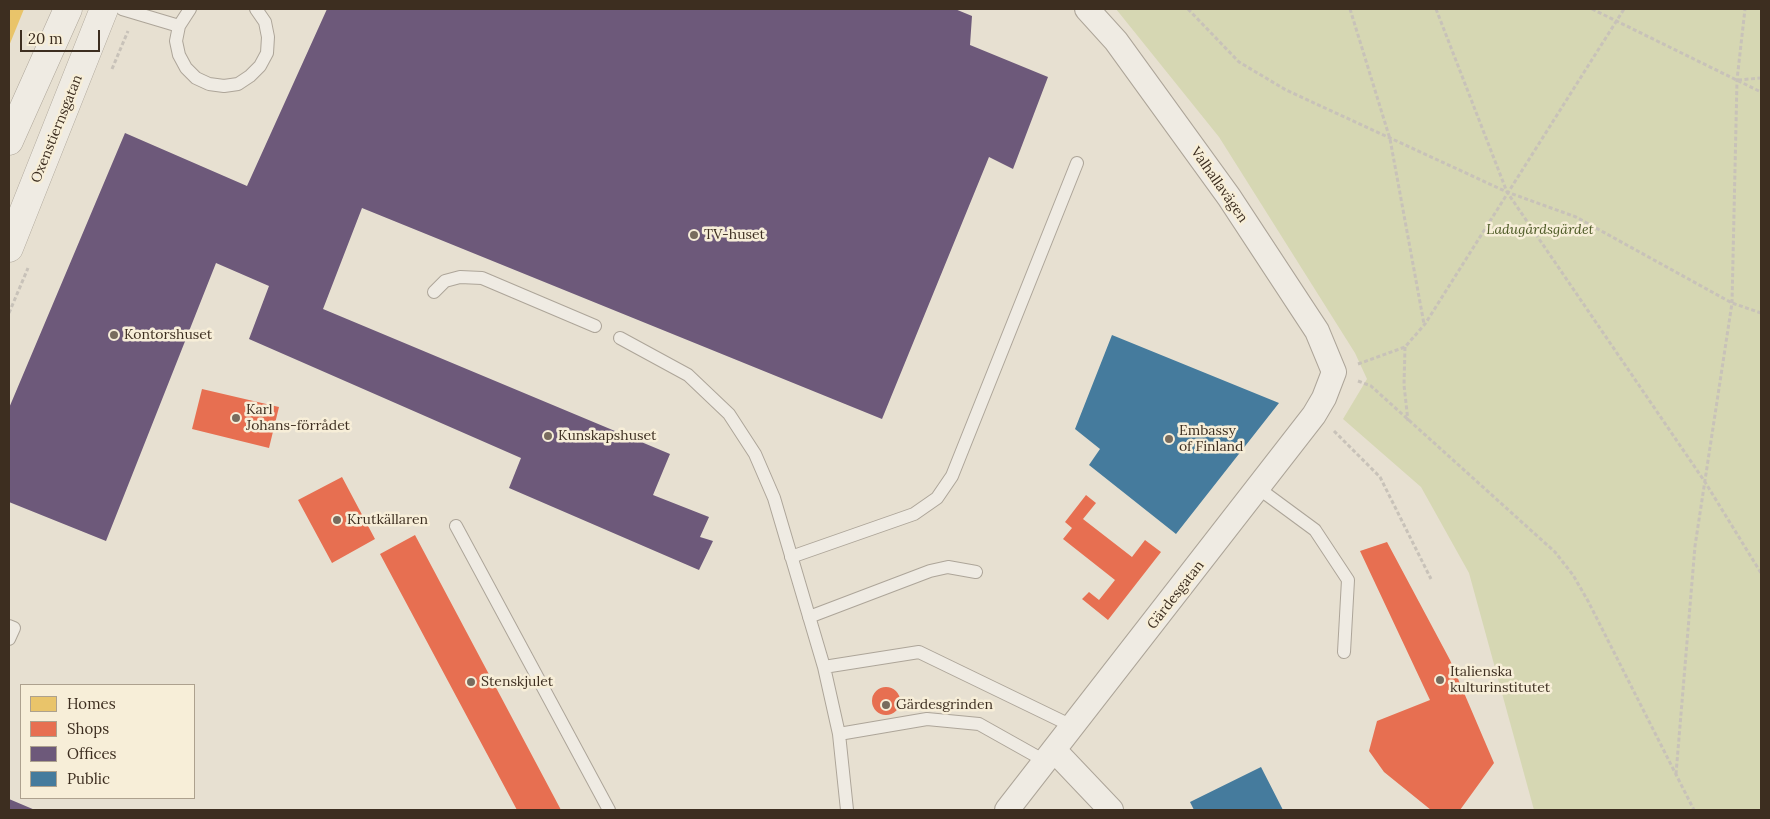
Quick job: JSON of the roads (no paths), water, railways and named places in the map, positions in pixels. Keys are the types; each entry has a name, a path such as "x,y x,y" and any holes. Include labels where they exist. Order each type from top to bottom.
{"street":[{"path":"9,142 68,9"},
{"name":"Oxenstiernsgatan","path":"9,248 104,9"},
{"name":"Valhallavägen","path":"1087,9 1116,41 1229,197 1316,331 1334,372"},
{"name":"Gärdesgatan","path":"1006,810 1314,415 1324,398 1334,372"},
{"path":"1050,755 1111,810"}],"lane":[{"path":"122,9 179,26"},
{"path":"190,9 179,26 176,40 179,55 191,73 209,84 224,86 238,84 250,76 260,66 266,53 268,37 264,22 256,9"},
{"path":"791,557 914,514 937,498 952,476 1077,163"},
{"path":"434,292 445,281 460,277 482,278 595,326"},
{"path":"620,338 688,375 729,414 755,454 774,498 824,667 839,734 847,810"},
{"path":"1258,488 1315,530 1348,580 1344,652"},
{"path":"456,526 609,810"},
{"path":"809,616 930,571 948,567 976,572"},
{"path":"9,626 14,628 9,640"},
{"path":"824,667 919,652 1072,726"},
{"path":"839,734 927,719 978,724 1050,755"}],"place":[{"name":"TV-huset","path":"694,235"},
{"name":"Kontorshuset","path":"114,335"},
{"name":"Karl Johans-förrådet","path":"236,418"},
{"name":"Kunskapshuset","path":"548,436"},
{"name":"Embassy of Finland","path":"1169,439"},
{"name":"Krutkällaren","path":"337,520"},
{"name":"Italienska kulturinstitutet","path":"1440,680"},
{"name":"Stenskjulet","path":"471,682"},
{"name":"Gärdesgrinden","path":"886,705"}],"park label":[{"name":"Ladugårdsgärdet","path":"1540,230"}]}
